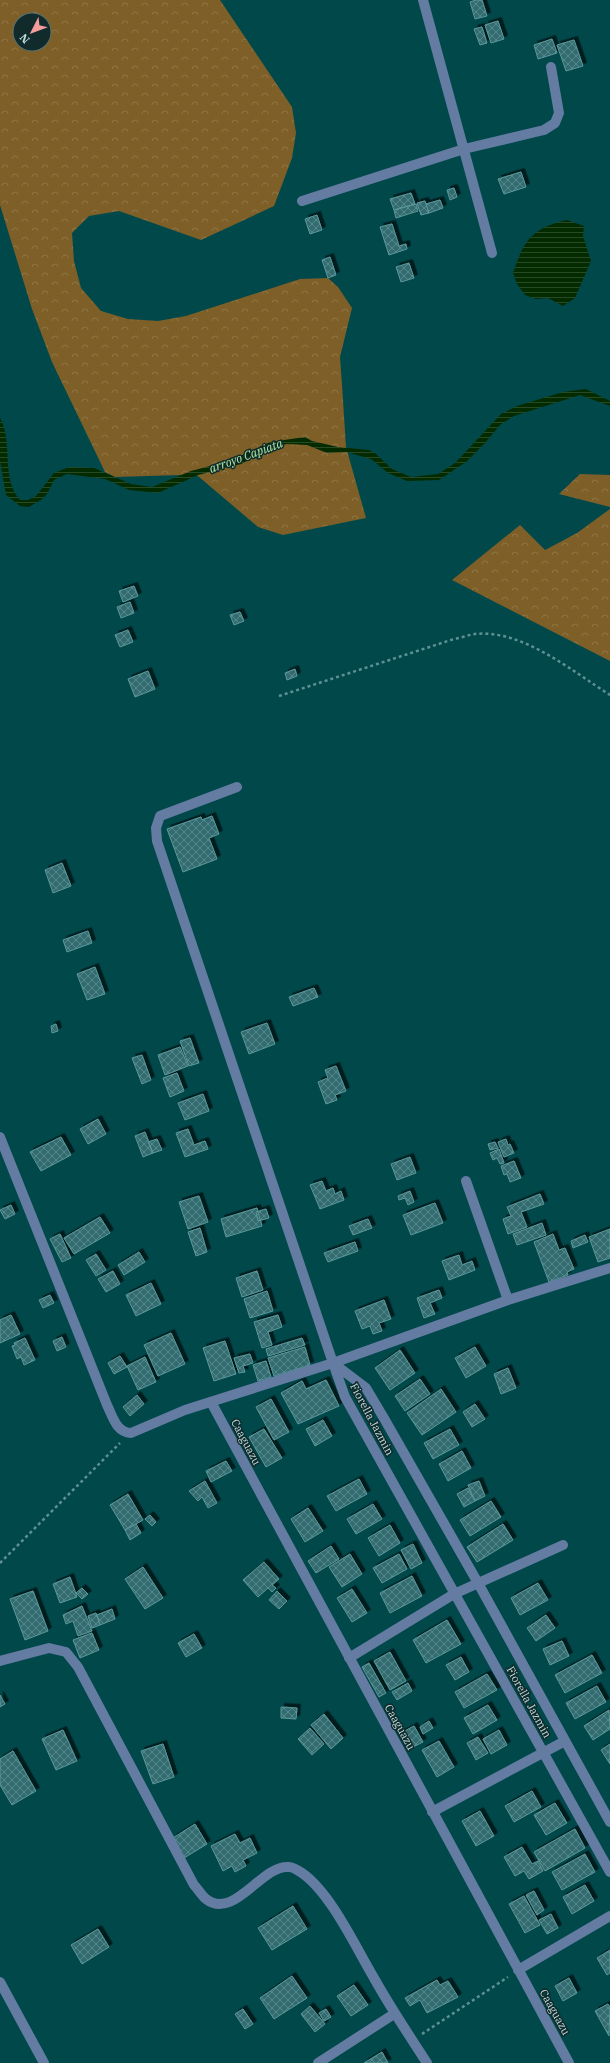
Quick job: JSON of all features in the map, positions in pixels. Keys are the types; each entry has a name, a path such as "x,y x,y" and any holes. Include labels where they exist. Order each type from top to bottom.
{"street":[{"path":"423,0 492,253"},
{"path":"302,201 464,149 544,130 555,123 559,113 550,67"},
{"path":"237,787 160,816 156,828 157,841 332,1363"},
{"path":"0,1137 113,1419 121,1430 131,1433 185,1410 332,1363 508,1300 610,1268"},
{"path":"466,1181 508,1300"},
{"name":"Fiorella Jazmin","path":"332,1363 366,1388 478,1583 610,1822"},
{"name":"Fiorella Jazmin","path":"332,1363 345,1397 610,1872"},
{"name":"Caaguazu","path":"211,1402 569,2063"},
{"path":"349,1658 454,1594 563,1545"},
{"path":"0,1661 49,1648 66,1652 78,1667 194,1885 205,1898 217,1904 233,1900 276,1869 289,1867 302,1873 313,1882 330,1904 394,2014 427,2063"},
{"path":"432,1812 565,1742"},
{"path":"518,1970 610,1916"},
{"path":"0,1982 44,2063"},
{"path":"318,2063 394,2014"}],"path":[{"path":"279,696 454,639 476,634 510,638 531,644 610,695"},
{"path":"0,1563 131,1433"},
{"path":"412,2040 518,1970"}],"green space":[{"path":"0,0 220,0 292,107 296,133 292,158 274,206 201,240 119,211 89,216 72,233 74,261 81,288 101,311 128,319 158,321 186,316 300,279 328,278 338,287 352,308 340,357 346,447 366,518 283,535 258,527 192,471 184,477 181,475 115,477 105,472 52,362 32,309 0,205"},
{"path":"580,474 610,475 610,507 559,494"},
{"path":"610,509 610,661 452,580 520,525 545,550 577,533"}],"water":[{"path":"567,220 584,226 583,236 591,261 575,298 563,306 548,298 536,299 525,295 517,284 513,273 521,252 531,237 545,227"},
{"name":"arroyo Capiata","path":"586,389 610,401 610,406 580,395 514,416 500,425 466,462 439,480 407,481 388,473 371,459 347,452 327,453 307,445 287,444 277,446 241,464 198,475 158,493 129,490 105,479 67,474 54,480 47,494 41,500 29,507 20,506 6,495 0,461 0,418 6,438 10,481 20,500 28,500 36,496 54,473 69,467 94,468 131,484 152,487 191,471 229,461 270,442 305,437 312,441 338,447 369,450 375,453 392,469 411,477 438,474 455,463 501,414 517,406 563,392"}],"building":[{"path":"482,0 487,16 475,19 470,2"},
{"path":"498,21 504,39 491,43 485,25"},
{"path":"482,27 487,43 480,45 474,29"},
{"path":"552,39 557,53 538,59 534,45"},
{"path":"574,40 583,66 566,71 557,45"},
{"path":"521,172 526,187 504,194 498,179"},
{"path":"454,188 457,197 450,200 447,190"},
{"path":"411,193 415,204 394,210 390,199"},
{"path":"440,200 443,208 429,213 426,204"},
{"path":"425,201 429,213 421,215 417,203"},
{"path":"416,204 418,211 396,218 394,210"},
{"path":"317,215 322,230 310,234 305,219"},
{"path":"392,224 399,246 406,244 407,249 389,255 380,227"},
{"path":"330,257 336,275 328,278 322,260"},
{"path":"409,263 414,278 401,282 396,267"},
{"path":"134,586 138,596 123,602 119,591"},
{"path":"130,602 134,613 121,618 117,607"},
{"path":"240,612 244,621 234,625 230,615"},
{"path":"128,630 133,642 120,647 115,635"},
{"path":"295,669 297,676 287,680 285,673"},
{"path":"148,671 155,689 135,697 128,679"},
{"path":"212,816 219,834 209,838 217,859 183,872 167,829 201,817 202,820"},
{"path":"62,863 71,886 53,893 45,870"},
{"path":"88,931 92,943 67,952 63,940"},
{"path":"95,967 105,994 87,1000 77,974"},
{"path":"314,988 318,997 293,1006 289,997"},
{"path":"267,1023 275,1044 249,1054 241,1032"},
{"path":"56,1024 58,1031 52,1033 51,1026"},
{"path":"190,1038 199,1063 189,1066 180,1041"},
{"path":"180,1047 188,1066 165,1075 158,1055"},
{"path":"142,1055 151,1080 142,1084 132,1058"},
{"path":"336,1066 346,1091 335,1095 337,1100 326,1104 318,1082 328,1078 325,1070"},
{"path":"177,1073 184,1091 170,1097 163,1078"},
{"path":"203,1094 209,1111 185,1120 178,1103"},
{"path":"98,1119 106,1134 88,1144 80,1129"},
{"path":"188,1129 194,1145 205,1141 208,1149 185,1157 176,1133"},
{"path":"145,1132 153,1153 143,1157 135,1136"},
{"path":"61,1137 71,1155 41,1171 30,1152"},
{"path":"157,1139 162,1150 153,1153 148,1142"},
{"path":"506,1139 508,1145 510,1144 514,1153 504,1157 498,1142"},
{"path":"495,1142 498,1148 490,1150 488,1144"},
{"path":"499,1149 504,1163 500,1164 497,1158 493,1160 490,1153"},
{"path":"410,1157 416,1173 397,1180 391,1164"},
{"path":"514,1161 521,1178 510,1182 507,1174 504,1175 501,1166"},
{"path":"322,1181 326,1191 333,1188 335,1194 341,1191 344,1200 320,1209 310,1185"},
{"path":"410,1191 414,1202 408,1205 405,1198 399,1200 398,1196"},
{"path":"540,1194 544,1204 521,1212 527,1227 508,1234 503,1219 511,1216 507,1207"},
{"path":"199,1196 208,1222 188,1229 179,1202"},
{"path":"435,1203 443,1223 411,1235 403,1215"},
{"path":"11,1205 15,1214 5,1219 0,1210"},
{"path":"257,1208 262,1226 226,1237 221,1219"},
{"path":"266,1209 269,1218 258,1221 256,1212"},
{"path":"100,1217 110,1233 74,1254 64,1238"},
{"path":"368,1219 372,1228 353,1235 349,1226"},
{"path":"542,1223 546,1235 517,1245 513,1234"},
{"path":"200,1228 207,1252 196,1256 188,1232"},
{"path":"610,1229 610,1258 598,1262 589,1237"},
{"path":"60,1234 71,1258 62,1262 50,1239"},
{"path":"553,1234 559,1250 565,1248 574,1269 567,1272 568,1275 549,1282 534,1242"},
{"path":"585,1235 588,1242 573,1248 571,1241"},
{"path":"355,1242 358,1251 328,1262 324,1253"},
{"path":"139,1252 145,1262 124,1275 118,1265"},
{"path":"96,1254 106,1270 96,1276 86,1260"},
{"path":"459,1255 462,1265 472,1261 475,1270 449,1280 442,1261"},
{"path":"113,1271 120,1284 106,1292 98,1279"},
{"path":"257,1271 263,1290 242,1297 236,1278"},
{"path":"151,1283 161,1304 136,1316 126,1295"},
{"path":"439,1290 442,1298 430,1303 435,1314 424,1318 417,1298"},
{"path":"267,1291 273,1311 250,1318 244,1299"},
{"path":"50,1295 54,1303 43,1308 39,1300"},
{"path":"384,1300 391,1319 379,1323 382,1331 373,1334 370,1326 362,1329 355,1311"},
{"path":"11,1315 20,1334 0,1343 0,1320"},
{"path":"278,1315 282,1327 268,1332 272,1345 262,1348 254,1322"},
{"path":"171,1333 185,1364 158,1376 144,1345"},
{"path":"62,1337 66,1347 57,1351 53,1341"},
{"path":"25,1338 35,1360 24,1365 21,1357 17,1359 12,1346 15,1345 14,1343"},
{"path":"302,1338 305,1345 268,1356 266,1349"},
{"path":"225,1341 236,1374 214,1381 203,1348"},
{"path":"305,1347 310,1365 274,1376 268,1358"},
{"path":"475,1347 486,1366 466,1378 455,1358"},
{"path":"400,1350 415,1373 390,1390 375,1368"},
{"path":"250,1354 253,1363 243,1366 245,1372 239,1373 234,1358"},
{"path":"120,1356 127,1367 114,1374 108,1363"},
{"path":"145,1357 156,1382 138,1390 127,1366"},
{"path":"266,1361 271,1377 258,1381 253,1365"},
{"path":"508,1368 516,1388 501,1394 494,1374"},
{"path":"420,1379 430,1394 405,1411 395,1396"},
{"path":"326,1380 339,1406 298,1424 281,1393 302,1381 306,1389"},
{"path":"441,1389 456,1412 422,1435 407,1413"},
{"path":"137,1395 144,1404 130,1416 123,1407"},
{"path":"271,1399 289,1432 274,1440 256,1407"},
{"path":"475,1404 485,1419 472,1427 463,1412"},
{"path":"323,1420 332,1436 315,1446 306,1429"},
{"path":"264,1429 282,1458 266,1467 249,1437"},
{"path":"450,1429 459,1445 433,1459 424,1443"},
{"path":"462,1451 471,1468 448,1481 439,1464"},
{"path":"226,1461 232,1471 211,1482 206,1471"},
{"path":"359,1479 367,1494 336,1511 327,1496"},
{"path":"205,1481 217,1503 208,1508 202,1497 198,1501 189,1491"},
{"path":"479,1481 485,1496 475,1501 468,1485"},
{"path":"468,1488 475,1501 464,1507 457,1494"},
{"path":"128,1494 143,1520 125,1530 110,1505"},
{"path":"491,1501 501,1517 470,1536 460,1520"},
{"path":"373,1504 382,1519 356,1534 347,1519"},
{"path":"308,1508 323,1531 305,1542 291,1519"},
{"path":"150,1515 156,1522 152,1526 145,1519"},
{"path":"136,1524 141,1533 130,1540 125,1530"},
{"path":"503,1524 513,1540 477,1562 467,1547"},
{"path":"390,1525 400,1543 379,1556 368,1538"},
{"path":"413,1544 422,1563 411,1569 401,1550"},
{"path":"331,1546 339,1559 316,1573 308,1561"},
{"path":"350,1554 362,1574 342,1587 329,1567"},
{"path":"399,1554 407,1569 382,1583 373,1568"},
{"path":"264,1562 279,1579 272,1585 276,1588 272,1592 268,1588 258,1597 243,1580"},
{"path":"143,1567 163,1598 145,1609 125,1579"},
{"path":"412,1576 422,1596 390,1613 380,1593"},
{"path":"70,1577 77,1597 60,1603 53,1584"},
{"path":"538,1583 548,1600 520,1615 511,1598"},
{"path":"82,1588 88,1594 82,1599 76,1593"},
{"path":"352,1589 367,1613 352,1622 337,1598"},
{"path":"33,1591 48,1631 25,1640 10,1599"},
{"path":"277,1591 287,1601 279,1609 269,1600"},
{"path":"82,1606 92,1631 78,1636 73,1621 66,1624 63,1615"},
{"path":"112,1609 115,1619 100,1625 97,1615"},
{"path":"96,1613 100,1625 92,1628 88,1616"},
{"path":"546,1615 555,1628 536,1641 527,1628"},
{"path":"447,1620 461,1644 426,1663 413,1640"},
{"path":"92,1633 99,1650 80,1658 73,1640"},
{"path":"194,1634 202,1648 186,1657 178,1643"},
{"path":"562,1641 569,1656 550,1665 543,1649"},
{"path":"390,1652 406,1681 390,1690 374,1661"},
{"path":"592,1655 602,1673 565,1693 555,1675"},
{"path":"461,1657 469,1672 455,1680 446,1665"},
{"path":"369,1663 386,1693 379,1697 362,1667"},
{"path":"487,1674 497,1690 464,1708 455,1692"},
{"path":"408,1683 412,1691 397,1700 392,1692"},
{"path":"597,1686 606,1702 575,1719 566,1703"},
{"path":"0,1695 5,1704 0,1707"},
{"path":"488,1705 497,1720 473,1734 464,1718"},
{"path":"281,1707 297,1708 296,1719 281,1718"},
{"path":"609,1710 610,1729 593,1740 584,1726"},
{"path":"324,1714 343,1738 331,1749 311,1725"},
{"path":"429,1721 433,1728 423,1734 420,1727"},
{"path":"414,1726 423,1742 409,1749 401,1733"},
{"path":"310,1728 324,1744 312,1755 298,1739"},
{"path":"63,1730 77,1761 56,1770 42,1739"},
{"path":"499,1730 507,1745 491,1754 483,1739"},
{"path":"478,1737 488,1753 476,1760 467,1743"},
{"path":"439,1741 454,1767 437,1777 422,1750"},
{"path":"163,1744 174,1777 153,1784 141,1751"},
{"path":"610,1744 610,1764 601,1750"},
{"path":"13,1751 36,1791 12,1805 0,1785 0,1759"},
{"path":"532,1791 541,1807 514,1822 505,1806"},
{"path":"555,1803 567,1823 546,1835 534,1815"},
{"path":"480,1811 494,1836 476,1846 462,1821"},
{"path":"195,1824 207,1844 184,1858 173,1838"},
{"path":"575,1829 585,1848 545,1871 534,1852"},
{"path":"235,1834 240,1843 250,1838 257,1853 243,1860 246,1866 235,1872 232,1866 223,1871 211,1846"},
{"path":"522,1847 532,1864 538,1861 543,1871 529,1879 524,1871 515,1876 504,1857"},
{"path":"585,1854 595,1872 562,1890 552,1872"},
{"path":"585,1885 594,1901 572,1914 563,1897"},
{"path":"534,1891 544,1910 537,1915 526,1895"},
{"path":"524,1896 540,1925 525,1933 509,1904"},
{"path":"293,1906 307,1929 272,1950 258,1928"},
{"path":"551,1914 558,1928 547,1934 539,1920"},
{"path":"98,1929 109,1947 82,1964 71,1945"},
{"path":"610,1950 610,1973 607,1975 597,1958"},
{"path":"292,1976 307,1998 274,2019 260,1998"},
{"path":"569,1978 577,1993 563,2001 555,1986"},
{"path":"437,1980 440,1985 448,1981 458,1997 427,2013 420,2000 410,2006 405,1998"},
{"path":"354,1985 368,2005 351,2016 337,1996"},
{"path":"608,2004 610,2007 609,2036 595,2011"},
{"path":"310,2006 325,2024 315,2032 301,2014"},
{"path":"243,2009 253,2024 245,2029 235,2014"},
{"path":"326,2009 331,2017 324,2021 319,2013"},
{"path":"382,2052 388,2063 364,2063"}]}
